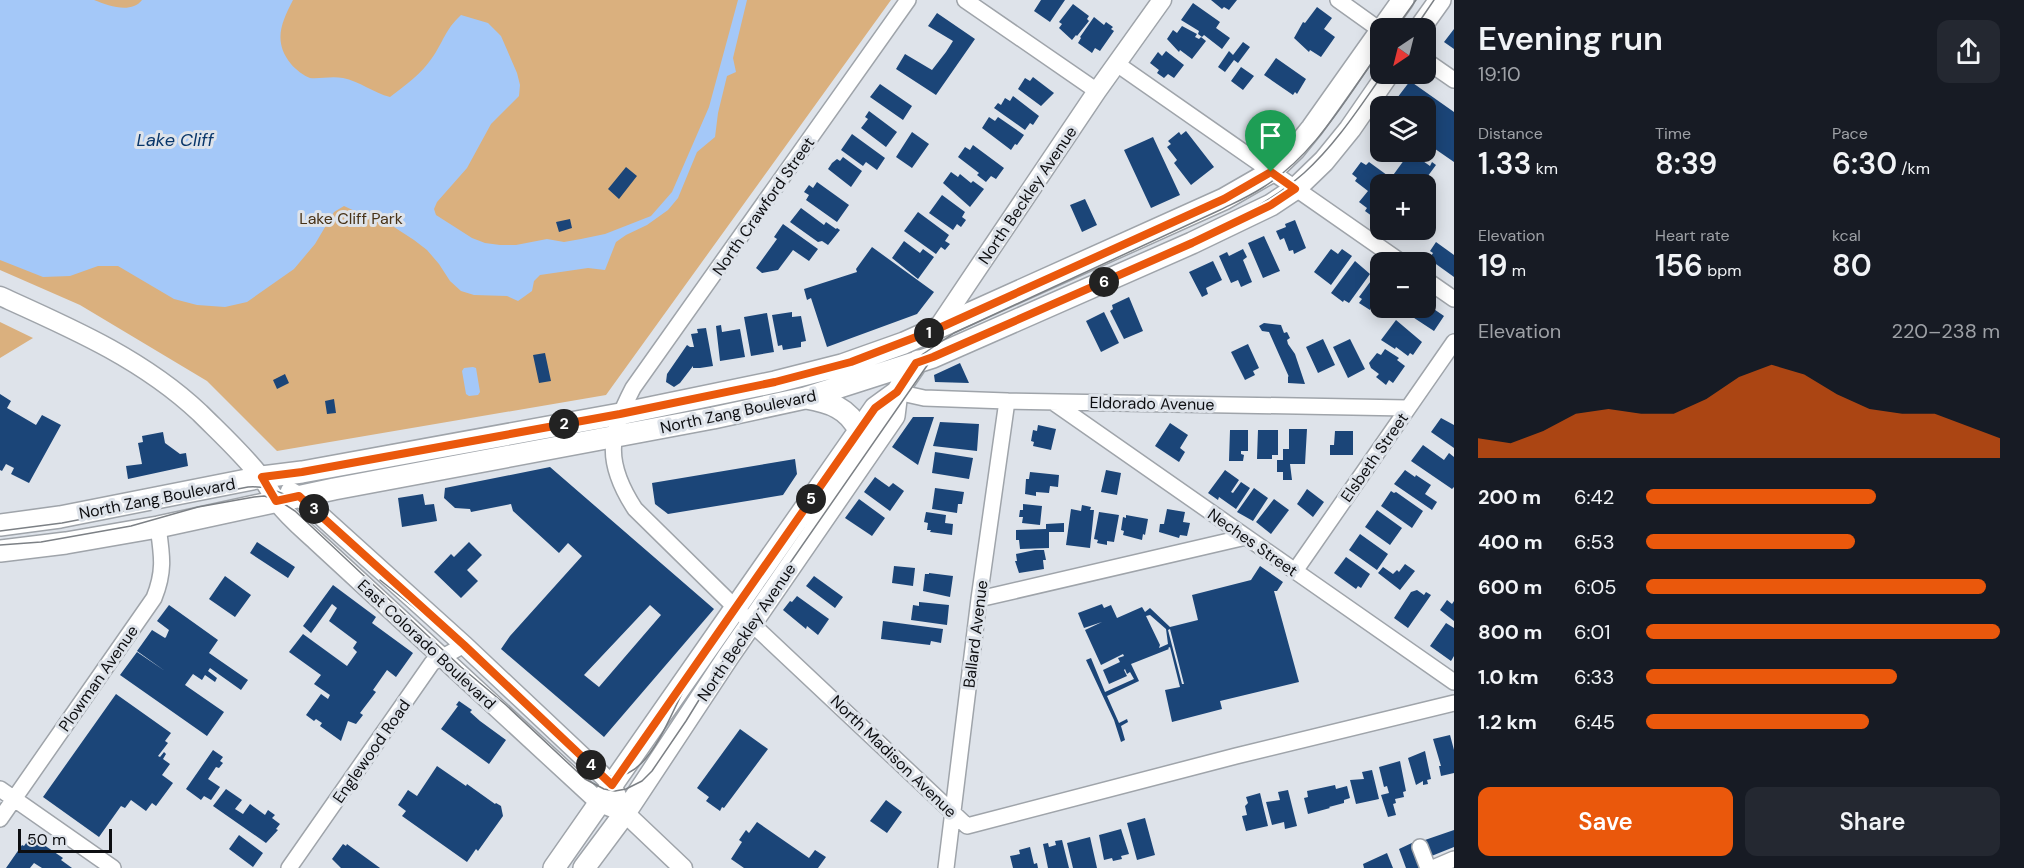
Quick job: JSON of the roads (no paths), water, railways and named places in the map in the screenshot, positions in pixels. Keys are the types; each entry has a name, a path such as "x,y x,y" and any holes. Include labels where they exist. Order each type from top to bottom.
{"main road":[{"name":"North Zang Boulevard","path":"1390,18 1403,0"},
{"path":"1427,18 1440,0"},
{"name":"North Zang Boulevard","path":"0,525 60,517 262,477 302,472 620,414 815,373 851,362 937,329 1224,199 1271,172 1295,149 1312,128 1370,46"},
{"name":"North Zang Boulevard","path":"0,551 66,543 158,527 299,496 806,398 916,363 1192,243 1271,205 1295,189 1337,145 1381,84"},
{"name":"North Beckley Avenue","path":"554,868 875,408 897,392 937,329"},
{"name":"North Beckley Avenue","path":"584,868 625,813 751,623 894,416 897,392"},
{"path":"806,398 828,402 848,413 859,431"},
{"path":"60,517 66,543"}],"street":[{"name":"North Crawford Street","path":"620,414 633,388 908,0"},
{"path":"965,0 1097,91"},
{"name":"North Beckley Avenue","path":"937,329 1097,91 1162,0"},
{"path":"1338,0 1370,22"},
{"path":"1117,63 1386,252"},
{"path":"1436,68 1454,80"},
{"path":"1436,287 1454,299"},
{"name":"East Colorado Boulevard","path":"0,296 113,350 147,370 199,412 262,477 276,501 316,541 600,803"},
{"name":"Elsbeth Street","path":"1295,572 1454,342"},
{"name":"Eldorado Avenue","path":"897,392 924,398 1407,408"},
{"name":"Ballard Avenue","path":"946,868 1006,400"},
{"name":"Neches Street","path":"1053,402 1454,682"},
{"name":"North Madison Avenue","path":"620,414 614,436 615,471 621,487 635,509 751,623 967,826 1236,756 1454,703"},
{"name":"East Colorado Boulevard","path":"262,477 299,496 464,645 612,785"},
{"name":"Plowman Avenue","path":"0,819 154,598 163,569 158,527"},
{"path":"979,599 1246,537"},
{"name":"Englewood Road","path":"289,868 432,663 464,645"},
{"path":"612,785 625,813 683,868"},
{"path":"0,789 113,868"},
{"path":"600,803 625,813"},
{"path":"1420,847 1428,868"},
{"path":"1433,868 1454,859"}],"water":[{"name":"Lake Cliff","path":"0,0 94,0 126,8 142,0 293,0 282,25 281,40 285,56 293,66 310,78 343,78 390,97 428,64 451,26 461,15 488,23 501,36 517,73 520,85 519,96 491,124 467,168 437,202 434,209 436,215 472,238 485,243 516,245 547,239 564,242 605,234 651,216 672,192 709,107 738,0 747,0 733,58 736,72 727,76 715,137 697,152 678,198 668,210 647,225 616,242 605,270 588,268 540,275 534,281 532,291 518,301 507,296 474,295 461,291 450,281 427,250 414,240 377,216 359,213 344,206 334,212 315,244 294,269 247,302 225,307 197,305 174,299 118,266 98,266 70,276 43,277 0,260"},
{"path":"464,368 476,368 480,392 478,395 469,396 466,394 462,371"}],"tram line":[{"path":"1403,18 1416,0"},
{"path":"1422,18 1434,0"},
{"path":"380,580 441,629 588,768 607,776 624,775 638,766 651,752 687,684 902,377 923,354 954,333 1220,210 1262,188 1281,175 1313,144 1370,65"},
{"path":"0,545 41,542 131,526 198,507 254,497 264,496 278,500 295,511 461,667 506,705 585,779 604,789 615,791 626,789 642,781 652,771 731,648 933,357 953,344 1202,235 1255,208 1288,186 1316,162 1376,84"},
{"path":"0,531 62,523 248,487 271,489 291,499"}],"park label":[{"name":"Lake Cliff Park","path":"351,218"}]}
